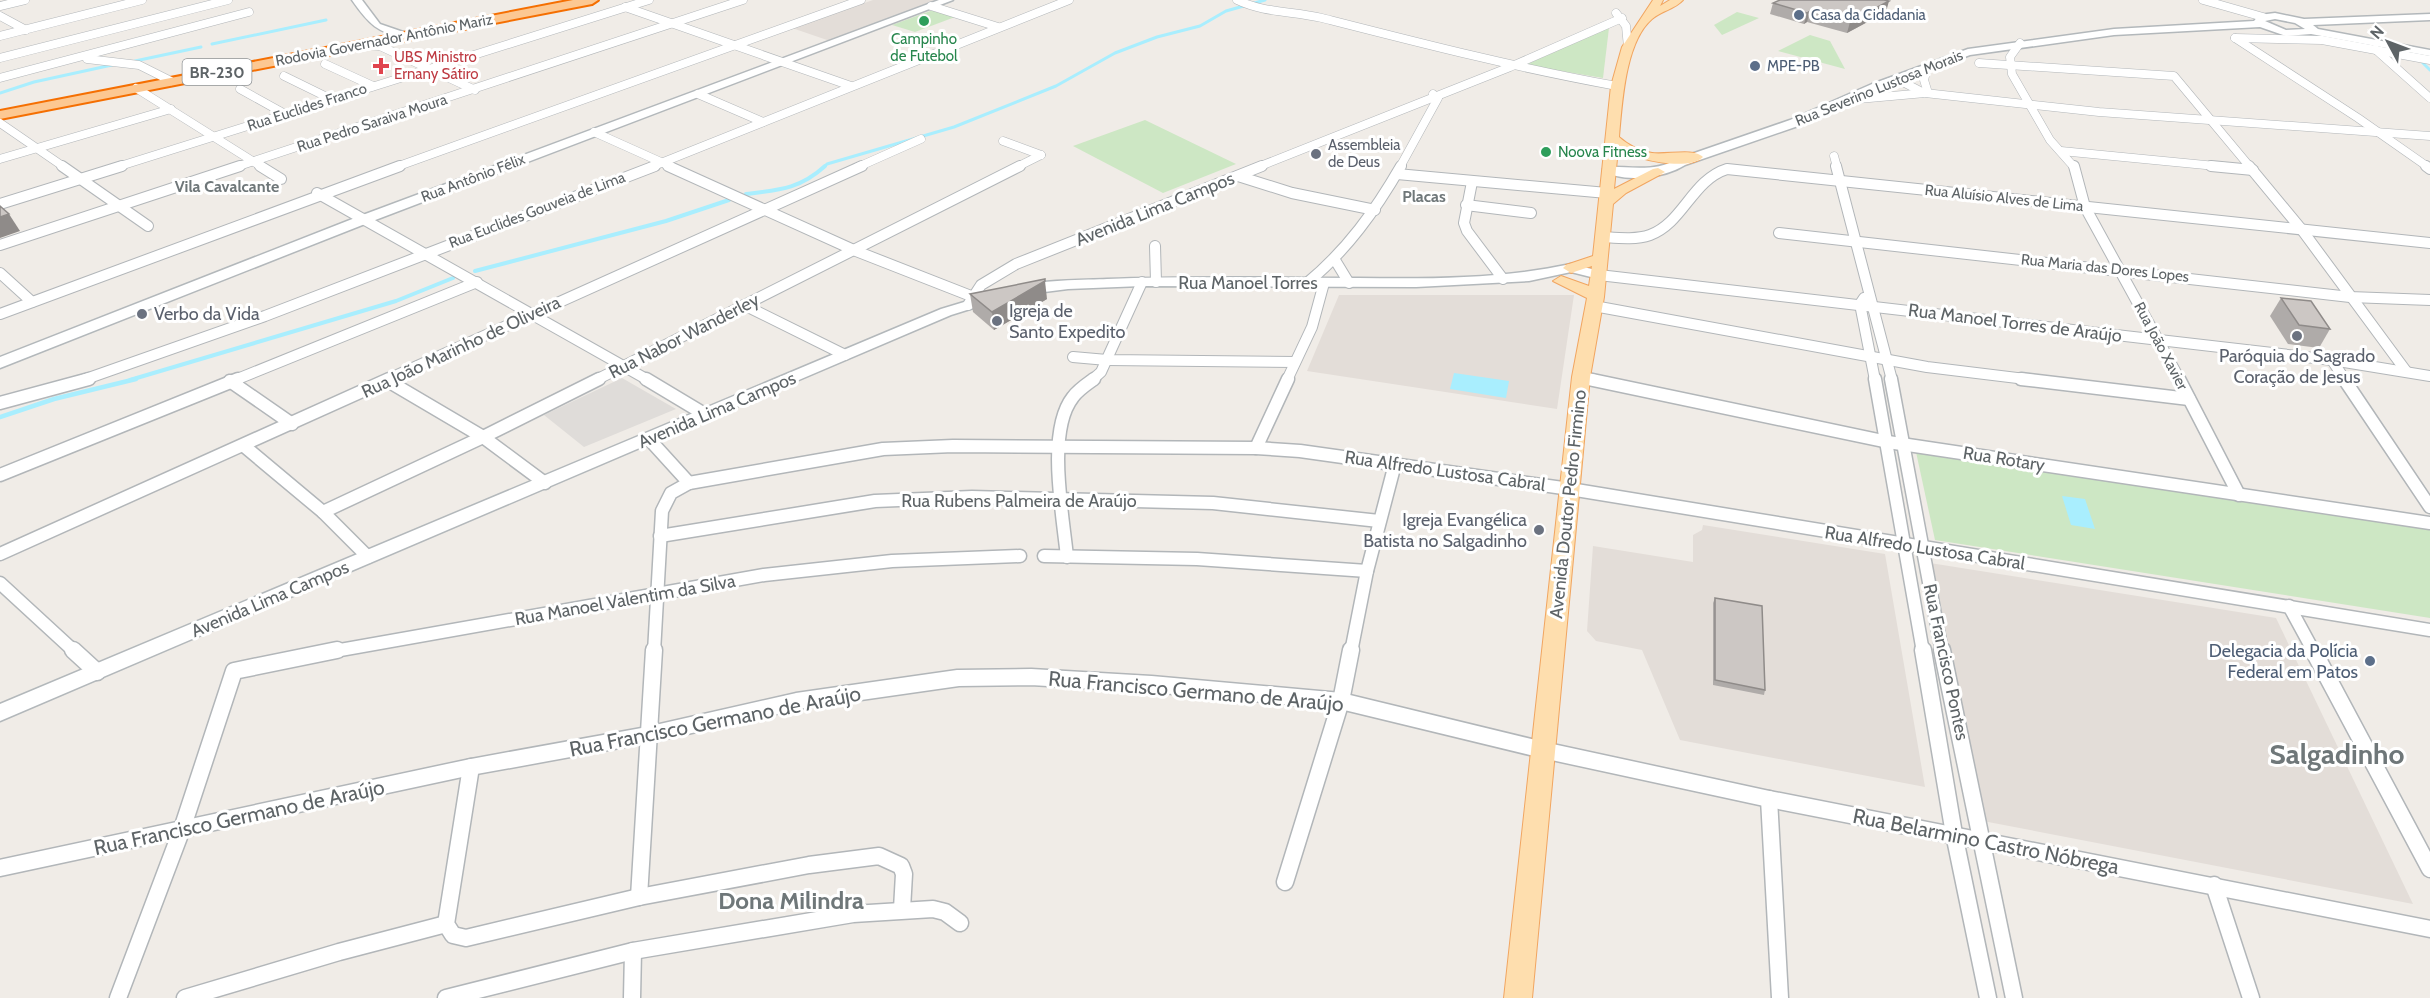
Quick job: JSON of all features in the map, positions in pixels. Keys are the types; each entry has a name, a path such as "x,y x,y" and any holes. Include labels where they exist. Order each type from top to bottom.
{"highway":[{"name":"Rodovia Governador Antônio Mariz","path":"0,115 592,0"}],"main road":[{"path":"357,0 379,36"},
{"name":"Rua Antônio Félix","path":"0,363 365,219 948,0"},
{"name":"Avenida Doutor Pedro Firmino","path":"1518,998 1581,377 1599,275 1617,86 1628,47 1658,0"},
{"name":"Avenida Doutor Pedro Firmino","path":"1647,17 1678,0"},
{"path":"2308,27 2430,17"},
{"name":"Rua Severino Lustosa Morais","path":"1609,165 1637,173 1669,170 1681,162 1794,123 1897,79 1968,52 2020,43 2139,29 2262,20 2292,33 2308,27"},
{"path":"2308,27 2430,53"},
{"path":"357,45 379,36 407,35"},
{"path":"1612,138 1619,146 1645,156 1671,159 1696,157"},
{"name":"Rua Severino Lustosa Morais","path":"1609,165 1681,162"},
{"path":"1606,198 1658,172"},
{"path":"1595,301 1566,275 1600,259"},
{"name":"Rua Manoel Torres","path":"969,300 1027,290 1149,282 1349,283 1566,275 1582,280 1599,275"},
{"name":"Avenida Lima Campos","path":"0,713 706,415 969,300"}],"street":[{"path":"0,6 25,0"},
{"path":"0,36 128,1 142,0"},
{"path":"0,58 228,0"},
{"name":"Rua Euclides Franco","path":"0,204 649,0"},
{"name":"Rua Pedro Saraiva Moura","path":"0,244 475,90 743,0"},
{"path":"0,308 30,299 226,225 429,155 861,0"},
{"name":"Rua Euclides Gouveia de Lima","path":"0,403 109,373 265,316 662,163 1069,0"},
{"path":"2203,0 2262,20"},
{"path":"1243,3 1314,16 1510,67 1617,86"},
{"path":"931,6 998,27"},
{"path":"625,7 786,61 851,86"},
{"path":"0,78 249,12"},
{"path":"1619,15 1628,35 1628,47"},
{"name":"Avenida Lima Campos","path":"1432,96 1522,53 1619,15"},
{"name":"Avenida Lima Campos","path":"969,300 989,279 1016,264 1432,96 1510,67 1571,40 1619,15"},
{"path":"0,16 26,30"},
{"path":"379,36 429,68 475,90"},
{"path":"1560,37 1571,40"},
{"path":"2430,60 2322,40 2235,38 2304,85 2385,134 2430,169"},
{"path":"2007,65 2009,54 2020,43"},
{"path":"2374,49 2430,98"},
{"path":"1522,53 1533,57"},
{"path":"61,62 100,59 139,65 171,81"},
{"path":"1979,63 2174,76 2302,230 2406,371"},
{"path":"325,64 373,86"},
{"name":"Rua João Xavier","path":"2007,65 2050,140 2074,166 2085,207 2160,341 2239,495"},
{"path":"1927,68 1924,80 1927,93"},
{"path":"284,76 331,99"},
{"path":"1897,79 1927,93"},
{"path":"136,88 216,136 281,179"},
{"path":"240,89 285,114"},
{"path":"1847,100 1927,93 2099,112 2430,136"},
{"path":"698,94 763,122"},
{"path":"1307,283 1335,260 1375,210 1429,118 1432,96"},
{"path":"0,159 171,109"},
{"path":"0,123 147,226"},
{"path":"594,132 969,300"},
{"name":"Rua João Marinho de Oliveira","path":"0,554 921,139"},
{"name":"Rua Nabor Wanderley","path":"323,512 483,437 1041,155 1003,141"},
{"path":"2061,151 2253,170"},
{"name":"Rua Francisco Pontes","path":"1834,156 1856,241 1867,300 1870,356 1888,442 1954,834 1988,998"},
{"name":"Rua Aluísio Alves de Lima","path":"1603,237 1637,237 1657,231 1719,170 1840,180 2430,243"},
{"path":"1397,174 1606,198"},
{"path":"1238,176 1292,193 1375,210"},
{"path":"1472,182 1464,222 1467,231 1503,279"},
{"path":"317,193 427,253 530,315 625,366 706,415"},
{"path":"1466,205 1531,213"},
{"name":"Rua Maria das Dores Lopes","path":"1779,233 2119,269 2350,297 2430,300"},
{"path":"1067,557 1057,447 1065,413 1072,398 1101,372 1149,282 1155,246"},
{"path":"1335,260 1349,283"},
{"path":"0,273 30,299"},
{"name":"Rua Manoel Torres de Araújo","path":"1599,275 1867,300 2160,341 2332,360 2430,376"},
{"path":"0,476 477,282"},
{"path":"1256,448 1312,327 1324,283"},
{"path":"0,314 30,299"},
{"name":"Rua Francisco Pontes","path":"1867,300 1888,359 1921,548 2014,998"},
{"path":"1595,301 1927,367 2189,399"},
{"path":"744,305 845,355"},
{"path":"1073,357 1107,360 1295,363"},
{"path":"2332,360 2430,507"},
{"name":"Rua Rotary","path":"1581,377 1888,442 2430,523"},
{"path":"230,381 292,424"},
{"path":"388,381 483,437 545,483"},
{"path":"649,439 689,483"},
{"path":"244,446 323,512 368,557"},
{"name":"Rua Alfredo Lustosa Cabral","path":"660,536 662,510 670,493 689,483 822,457 883,449 953,446 1256,448 1395,464 1570,489 1904,546 2430,630"},
{"path":"1285,882 1341,701 1367,571 1395,464"},
{"name":"Rua Rubens Palmeira de Araújo","path":"660,536 875,501 972,497 1212,503 1379,521"},
{"path":"639,897 660,536"},
{"name":"Rua Manoel Valentim da Silva","path":"182,829 234,671 656,592 883,560 1020,556"},
{"path":"1044,556 1197,559 1367,571"},
{"path":"0,583 97,672"},
{"path":"2289,606 2430,869"},
{"name":"Rua Francisco Germano de Araújo","path":"0,868 471,767 647,735 797,700 958,678 1031,677 1085,680 1341,701 1543,750"},
{"name":"Rua Belarmino Castro Nóbrega","path":"1543,750 1769,799 2430,929"},
{"path":"471,767 446,924 454,936 466,938 639,897 809,866 879,856 900,866 904,874 902,909"},
{"path":"1769,799 1780,998"},
{"path":"118,998 182,829"},
{"path":"2214,885 2251,998"},
{"path":"446,998 633,951 853,914 902,909 933,909 945,912 960,923"},
{"path":"185,998 339,952 446,924"},
{"path":"632,998 633,951"}],"shaded area":[{"path":"873,0 940,0 830,41 792,28"},
{"path":"1339,295 1574,295 1557,409 1307,371"},
{"path":"622,378 676,409 584,447 544,415"},
{"path":"1703,525 1885,554 1925,787 1680,740 1642,650 1596,641 1587,631 1593,546 1693,562 1693,535 1702,530"},
{"path":"1930,563 2276,618 2413,904 1983,821"}],"green space":[{"name":"Campinho de Futebol","path":"933,10 955,17 915,32 892,25"},
{"path":"1737,12 1759,18 1722,35 1714,25"},
{"path":"1609,28 1603,78 1525,65"},
{"path":"1810,35 1830,41 1845,69 1778,51"},
{"path":"1145,120 1236,164 1163,193 1073,146"},
{"path":"1916,452 2430,528 2430,618 1935,540"}],"water":[{"path":"1454,373 1509,381 1506,398 1450,389"},
{"path":"2062,496 2085,499 2095,529 2071,525"}],"building":[{"path":"1780,0 1889,1 1850,22 1773,3"},
{"path":"0,206 9,214 0,217"},
{"path":"1045,279 992,312 970,294"},
{"path":"2281,298 2311,301 2330,329 2299,325"},
{"path":"1715,598 1762,606 1765,690 1715,680"}],"waterway":[{"path":"825,166 954,127 1056,86 1115,53 1157,37 1200,26 1226,11 1265,0"},
{"path":"212,44 326,20"},
{"path":"135,61 201,47"},
{"path":"2421,61 2430,70"},
{"path":"0,93 34,82 112,65"},
{"path":"746,194 798,184 825,166"},
{"path":"475,271 666,221 729,200"},
{"path":"130,380 396,301 453,278"},
{"path":"0,417 54,399 136,379"}],"place":[{"name":"Casa da Cidadania","path":"1799,15"},
{"name":"Campinho de Futebol","path":"924,21"},
{"name":"UBS Ministro Ernany Sátiro","path":"381,66"},
{"name":"MPE-PB","path":"1755,66"},
{"name":"Noova Fitness","path":"1546,152"},
{"name":"Assembleia de Deus","path":"1316,154"},
{"name":"Verbo da Vida","path":"142,314"},
{"name":"Igreja de Santo Expedito","path":"997,321"},
{"name":"Paróquia do Sagrado Coração de Jesus","path":"2297,336"},
{"name":"Igreja Evangélica Batista no Salgadinho","path":"1539,530"},
{"name":"Delegacia da Polícia Federal em Patos","path":"2370,661"}],"district":[{"name":"Vila Cavalcante","path":"227,186"},
{"name":"Placas","path":"1424,196"},
{"name":"Salgadinho","path":"2337,754"},
{"name":"Dona Milindra","path":"791,900"}]}
